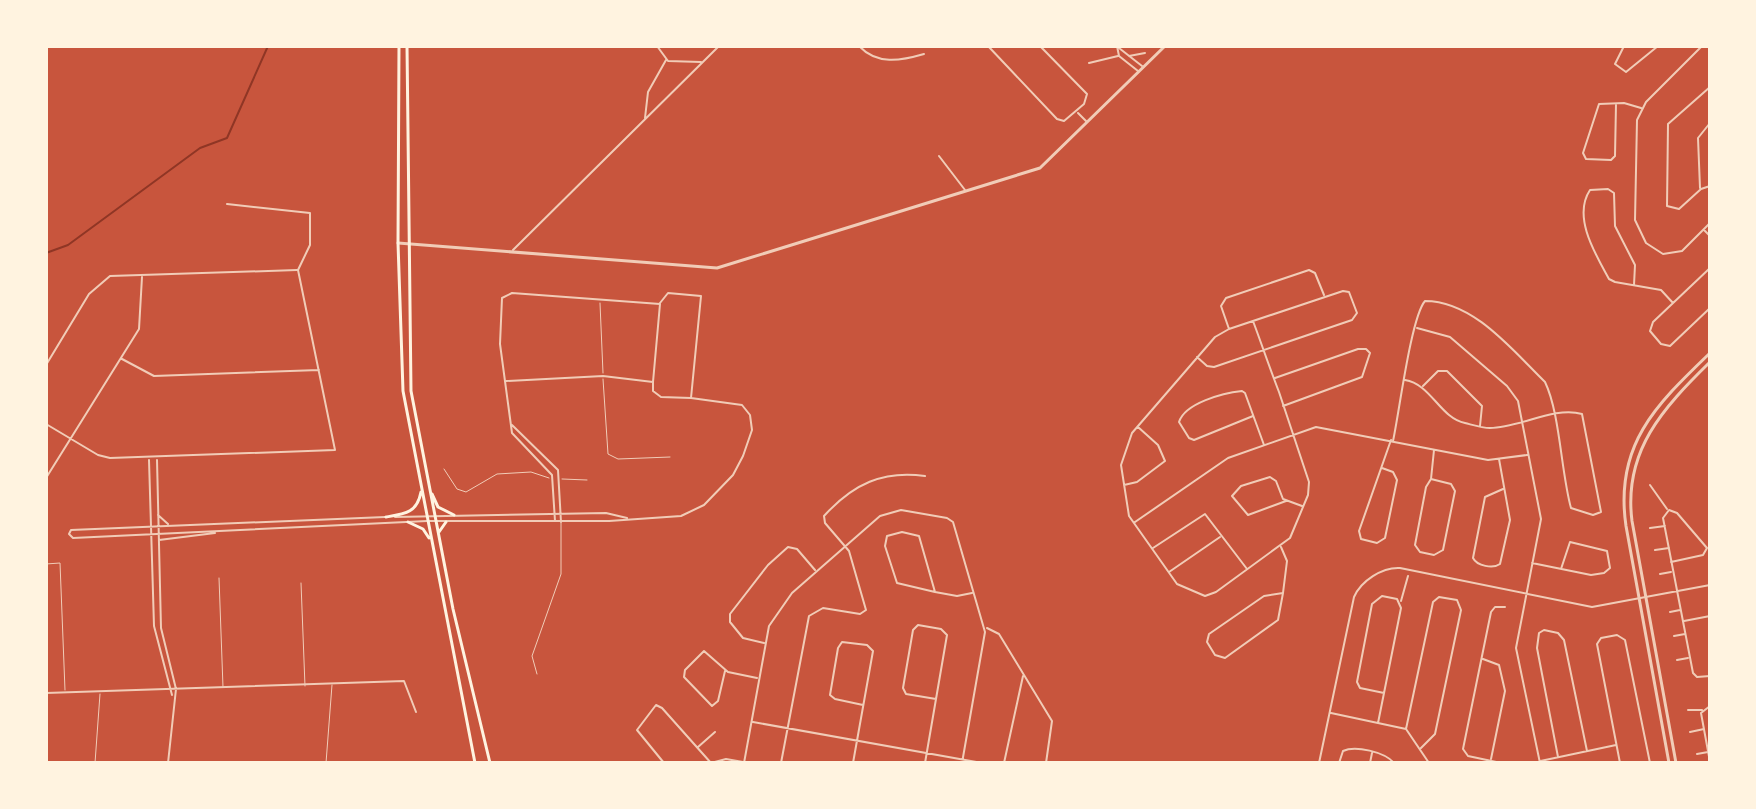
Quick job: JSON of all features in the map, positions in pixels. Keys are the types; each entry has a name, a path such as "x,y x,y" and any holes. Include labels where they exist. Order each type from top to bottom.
{"main road":[{"path":"399,46 398,243 403,391 475,763"},
{"path":"407,46 410,380 435,518 490,763"},
{"path":"429,487 438,507 454,515"},
{"path":"386,517 415,509 421,489"},
{"path":"408,522 422,528 431,541"},
{"path":"439,534 446,522"}],"street":[{"path":"657,46 666,60"},
{"path":"512,251 719,46"},
{"path":"859,46 869,56 880,59 924,54"},
{"path":"988,46 1057,119 1065,120 1077,112 1087,94 1040,46"},
{"path":"398,243 717,268 1040,168 1165,46"},
{"path":"1624,46 1615,64 1624,72 1632,69 1658,46"},
{"path":"1702,46 1641,108 1636,124 1635,208 1643,239 1656,252 1674,254 1710,223"},
{"path":"1117,47 1143,67"},
{"path":"1117,47 1119,56 1139,71"},
{"path":"1125,60 1129,56 1145,53"},
{"path":"1089,63 1119,56"},
{"path":"666,60 702,62"},
{"path":"645,119 648,92 666,60"},
{"path":"1710,87 1693,99 1667,127 1667,206 1679,209 1701,189 1710,186"},
{"path":"1616,104 1615,156 1611,160 1586,159 1583,153 1597,106 1616,104 1641,108"},
{"path":"1077,112 1087,122"},
{"path":"1701,189 1697,182 1698,138 1710,123"},
{"path":"939,156 965,191"},
{"path":"1634,285 1635,265 1615,226 1614,193 1608,189 1590,190 1586,197 1588,238 1611,280 1634,285 1662,291 1673,303"},
{"path":"46,424 104,458 149,459 335,450 298,270 310,245 310,213 227,204"},
{"path":"1703,229 1710,236"},
{"path":"1710,268 1650,327 1665,346 1672,345 1710,308"},
{"path":"46,365 99,282 110,276 298,270"},
{"path":"1229,329 1221,306 1224,299 1305,271 1315,273 1325,296"},
{"path":"46,478 141,322 142,275"},
{"path":"1197,357 1212,367 1263,349 1354,319 1357,312 1352,295 1346,290 1340,291 1229,329 1217,335 1197,357 1138,426 1122,461 1127,513 1181,588 1205,596 1281,546 1293,533 1310,484 1283,406 1263,349 1253,321"},
{"path":"435,518 446,522 561,522 681,516 697,511 733,475 752,430 750,415 742,405 661,397 653,391 660,304 668,293 701,296 691,398"},
{"path":"555,522 553,479 546,467 516,439 511,424 499,313 504,295 660,304"},
{"path":"1382,468 1395,473 1397,480 1385,538 1377,543 1363,540 1358,534 1392,440 1421,305 1427,300 1472,316 1545,382 1553,416 1571,508 1596,515 1601,506 1585,418 1580,413 1553,416 1523,422 1480,426 1455,420 1422,387 1405,380"},
{"path":"1416,328 1446,335 1477,360 1515,395 1523,422 1541,519 1516,648 1539,762"},
{"path":"1273,378 1361,348 1370,353 1362,377 1283,406"},
{"path":"1669,763 1624,511 1629,460 1638,434 1657,406 1710,353"},
{"path":"121,359 154,376 320,370"},
{"path":"1676,763 1631,514 1636,461 1659,414 1710,362"},
{"path":"1422,387 1438,371 1447,371 1482,406 1480,426"},
{"path":"505,381 603,376 653,382"},
{"path":"1253,416 1194,440 1189,438 1179,422 1182,415 1196,405 1238,391 1245,393 1264,445"},
{"path":"511,424 549,458 560,479 561,522"},
{"path":"1123,485 1137,482 1165,461 1158,445 1138,426"},
{"path":"1134,523 1224,460 1322,427 1499,459 1528,454"},
{"path":"1431,479 1451,484 1455,491 1443,550 1434,555 1418,551 1415,545 1427,484 1431,479 1434,448"},
{"path":"157,458 161,630 176,689 168,763"},
{"path":"149,459 154,631 168,689 173,697"},
{"path":"1499,459 1510,522 1501,562 1495,567 1477,563 1473,558 1485,497 1503,489"},
{"path":"781,763 809,616 823,608 860,614 866,610 845,546 824,517 855,488 896,473 925,476"},
{"path":"1286,501 1276,481 1270,477 1241,486 1232,496 1248,515 1286,501 1304,506"},
{"path":"1650,485 1667,510 1677,513 1707,548 1703,555 1671,562"},
{"path":"1667,510 1663,514 1694,675 1710,676"},
{"path":"664,763 636,728 656,705 710,763 725,759 744,763 773,618 816,571 879,516 897,511 947,518 953,524 984,628 962,761"},
{"path":"427,519 386,517 150,526 71,530 69,534 73,538 220,532 408,522 454,515 606,513 627,518"},
{"path":"157,514 171,526"},
{"path":"1152,548 1201,514 1210,516 1247,569"},
{"path":"1650,528 1665,526"},
{"path":"158,541 220,532"},
{"path":"935,592 919,536 905,532 887,536 885,548 897,583 935,592 957,596 974,593"},
{"path":"1168,573 1222,536"},
{"path":"1532,563 1561,569 1591,575 1604,573 1610,568 1607,552 1601,547 1571,542 1566,547 1561,569"},
{"path":"1281,546 1287,561 1283,593 1279,619 1225,658 1215,655 1207,642 1209,634 1264,596 1283,593"},
{"path":"766,643 742,637 730,622 730,614 765,569 788,547 797,549 816,571"},
{"path":"1655,550 1669,548"},
{"path":"1319,763 1354,597 1360,587 1383,571 1400,568 1594,607 1710,585"},
{"path":"1660,574 1673,572"},
{"path":"1378,723 1400,602 1408,576"},
{"path":"1384,693 1360,688 1357,680 1374,601 1384,596 1400,602"},
{"path":"1406,729 1434,600 1442,597 1457,600 1461,613 1435,734 1421,748"},
{"path":"1501,763 1468,756 1463,749 1491,612 1495,607 1505,607"},
{"path":"1670,612 1680,610"},
{"path":"1683,622 1710,616"},
{"path":"925,763 927,753 947,635 941,629 919,625 913,632 903,690 936,699"},
{"path":"984,628 997,632 1053,723 1046,763"},
{"path":"1558,757 1537,650 1539,633 1544,630 1558,633 1564,640 1587,751"},
{"path":"1674,636 1685,634"},
{"path":"1620,763 1597,644 1601,638 1617,635 1625,640 1650,763"},
{"path":"853,763 863,705 872,649 867,645 842,642 838,648 830,695 863,705"},
{"path":"725,671 718,701 712,706 684,677 685,670 703,651 725,671 759,678"},
{"path":"1677,660 1690,658"},
{"path":"1482,659 1498,663 1505,689 1490,761"},
{"path":"1004,763 1020,680 1024,676"},
{"path":"46,693 404,681 416,712"},
{"path":"1688,710 1702,710 1710,706"},
{"path":"1702,710 1710,762"},
{"path":"1330,713 1406,729 1429,763"},
{"path":"752,721 982,763"},
{"path":"1690,732 1704,729"},
{"path":"697,747 715,732"},
{"path":"1531,763 1616,745"},
{"path":"1339,763 1346,748 1387,756 1394,763"},
{"path":"1697,754 1708,752"},
{"path":"1370,763 1372,753"}],"lane":[{"path":"600,300 606,452 616,458 670,457"},
{"path":"444,469 457,489 466,492 497,474 531,472 553,479 587,480"},
{"path":"555,522 559,529"},
{"path":"537,674 532,656 561,574 561,522"},
{"path":"46,564 60,563 65,693"},
{"path":"219,578 223,688"},
{"path":"301,583 305,686"},
{"path":"326,763 332,685"},
{"path":"95,763 100,692"}],"waterway":[{"path":"46,253 68,245 200,148 227,138 268,46"}]}
